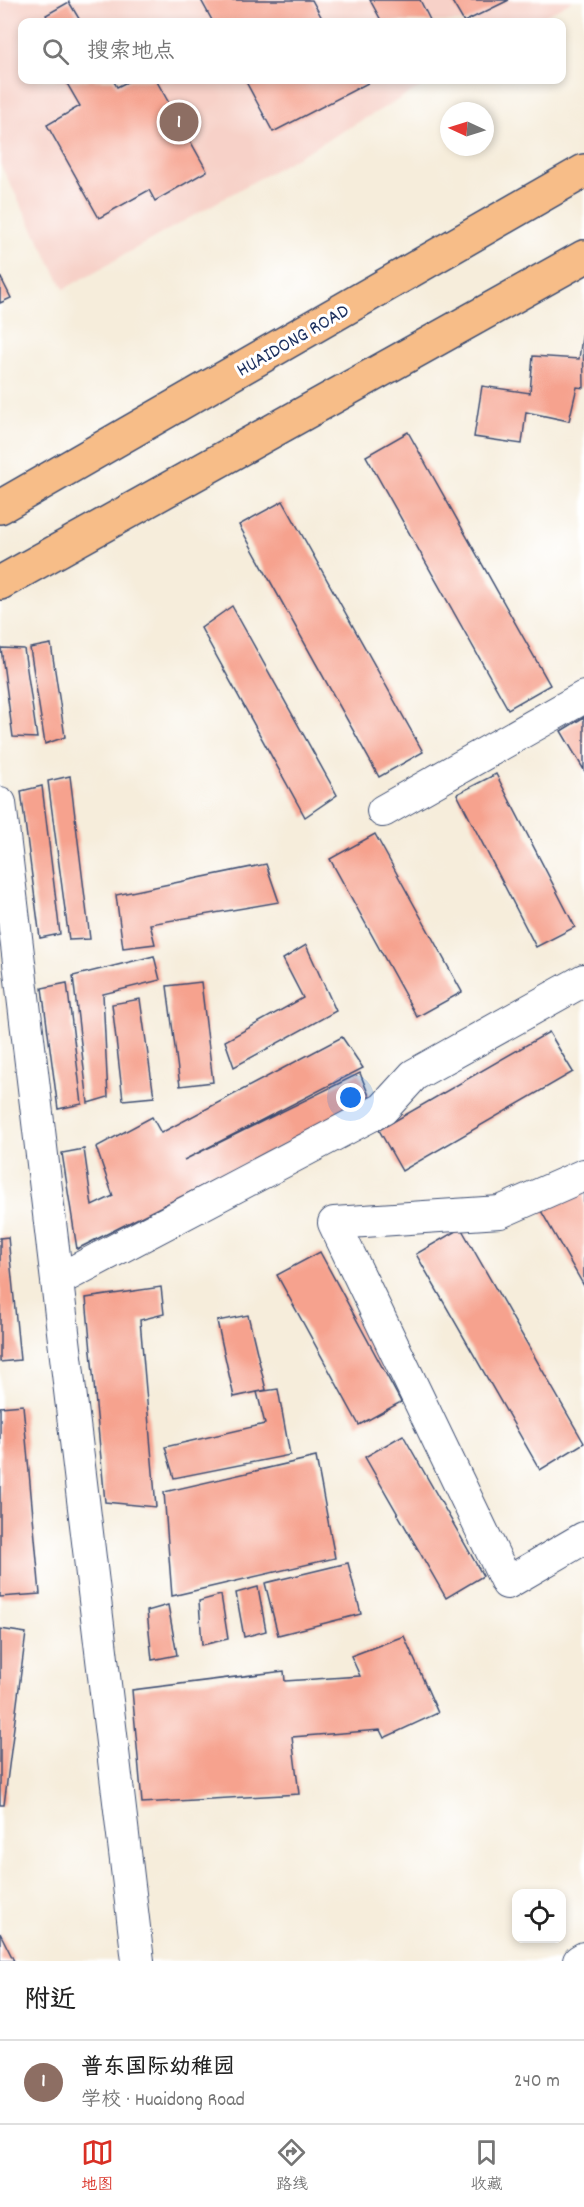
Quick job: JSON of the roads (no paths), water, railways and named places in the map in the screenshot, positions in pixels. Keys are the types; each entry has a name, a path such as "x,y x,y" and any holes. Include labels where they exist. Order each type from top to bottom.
{"main road":[{"name":"HUAIDONG ROAD","path":"0,507 584,171"},
{"path":"0,583 584,256"}],"street":[{"path":"383,811 584,696"},
{"path":"0,803 138,1961"},
{"path":"57,1280 383,1109 414,1075 584,980"},
{"path":"584,1175 500,1212 334,1223 507,1583 584,1538"},
{"path":"579,1961 584,1958"}],"place":[{"name":"普东国际幼稚园","path":"179,122"}]}
